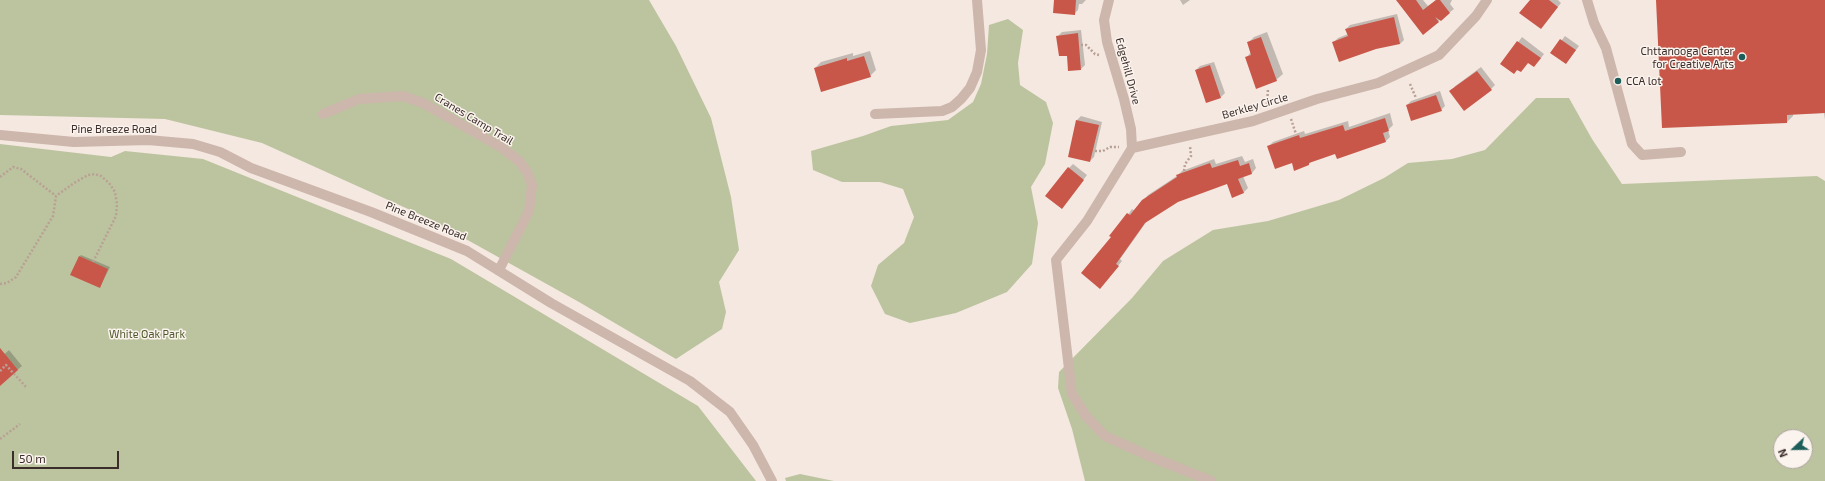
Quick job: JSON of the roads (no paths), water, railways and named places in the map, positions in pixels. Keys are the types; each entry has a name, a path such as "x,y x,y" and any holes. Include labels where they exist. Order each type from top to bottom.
{"street":[{"path":"875,114 942,111 952,107 961,99 970,88 977,72 980,58 978,0"},
{"name":"Edgehill Drive","path":"1109,0 1104,20 1107,42 1124,98 1131,129 1127,148"},
{"name":"Berkley Circle","path":"1127,148 1253,121 1317,99 1378,83 1439,55 1476,16 1487,0"},
{"path":"1587,0 1594,23 1606,48 1632,144 1642,155 1681,152"},
{"name":"Cranes Camp Trail","path":"323,114 359,99 403,96 423,103 500,147 519,161 527,172 532,185 529,211 499,270"},
{"name":"Pine Breeze Road","path":"1,136 74,142 148,140 193,144 220,152 251,168 371,212 460,248 499,270 551,303 690,381 730,412 753,445 772,481"},
{"path":"1127,148 1087,221 1056,260 1072,394 1086,416 1105,436 1149,456 1211,481"}],"place":[{"name":"Chttanooga Center for Creative Arts","path":"1742,57"},
{"name":"CCA lot","path":"1618,81"}],"park label":[{"name":"White Oak Park","path":"147,334"}]}
